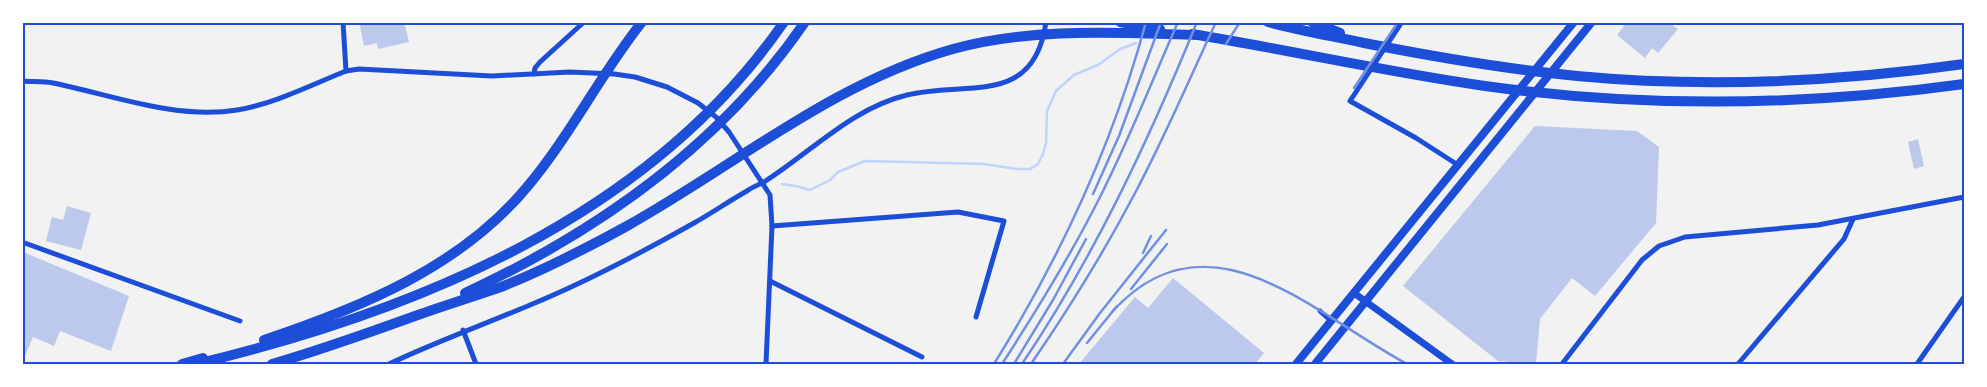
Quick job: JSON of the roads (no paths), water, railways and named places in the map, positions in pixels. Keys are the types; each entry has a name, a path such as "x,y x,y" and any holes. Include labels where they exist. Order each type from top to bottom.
{"highway":[{"path":"182,364 270,338 327,317 415,277 454,254 493,223 527,187 558,146 593,91 642,22"},
{"path":"196,364 287,340 367,314 434,288 501,257 565,222 607,195 660,156 705,116 747,71 784,22"},
{"path":"416,316 518,267 598,221 654,182 726,119 766,74 805,22"},
{"path":"1120,22 1486,86 1575,96 1708,102 1826,98 1893,93 1964,84"},
{"path":"1268,22 1444,58 1533,71 1617,79 1708,82 1852,77 1964,64"},
{"path":"1312,22 1364,42"},
{"path":"272,364 353,339 503,286 556,262 640,219 840,95 896,69 956,48 1021,36 1082,32 1198,35"}],"main road":[{"path":"1296,364 1574,22"},
{"path":"1315,364 1592,22"}],"street":[{"path":"343,22 346,71"},
{"path":"534,74 535,68 540,62 584,22"},
{"path":"389,364 463,330 531,305 611,267 696,222 763,182 855,118 892,99 926,91 993,87 1010,81 1023,72 1034,57 1043,38 1046,22"},
{"path":"1402,22 1350,101 1416,138 1458,165"},
{"path":"23,83 51,83 170,109 194,112 228,111 258,105 346,71 368,68 492,76 580,72 614,74 635,77 667,87 698,103 716,117 729,132 763,182 770,196 772,226 766,364"},
{"path":"1562,364 1631,272 1648,254 1660,246 1685,237 1782,229 1853,219 1964,197"},
{"path":"772,226 958,212 1004,221 976,317"},
{"path":"1738,364 1844,239 1853,219"},
{"path":"22,242 240,321"},
{"path":"770,281 922,357"},
{"path":"1354,293 1452,364"},
{"path":"1917,364 1964,298"},
{"path":"1320,311 1331,321"},
{"path":"463,330 476,364"}],"waterway":[{"path":"782,184 810,190 830,180 838,172 865,161 984,164 1030,169 1038,164 1043,154 1046,143 1047,111 1056,91 1074,75 1098,65 1120,49 1136,43"}],"railway":[{"path":"994,364 1041,283 1082,199 1118,112 1146,22"},
{"path":"1093,194 1119,136 1161,22"},
{"path":"1002,364 1053,282 1089,219 1121,154 1178,22"},
{"path":"1022,364 1073,282 1118,198 1159,111 1197,22"},
{"path":"1031,364 1085,281 1122,217 1156,152 1216,22"},
{"path":"1226,44 1240,22"},
{"path":"1354,88 1398,22"},
{"path":"1063,364 1100,313 1166,230"},
{"path":"1143,253 1151,236"},
{"path":"1014,364 1053,300 1086,239"},
{"path":"1131,289 1167,244"},
{"path":"1112,312 1148,282 1186,268 1223,269 1261,280 1299,298 1407,364"},
{"path":"1087,343 1117,306"}]}
